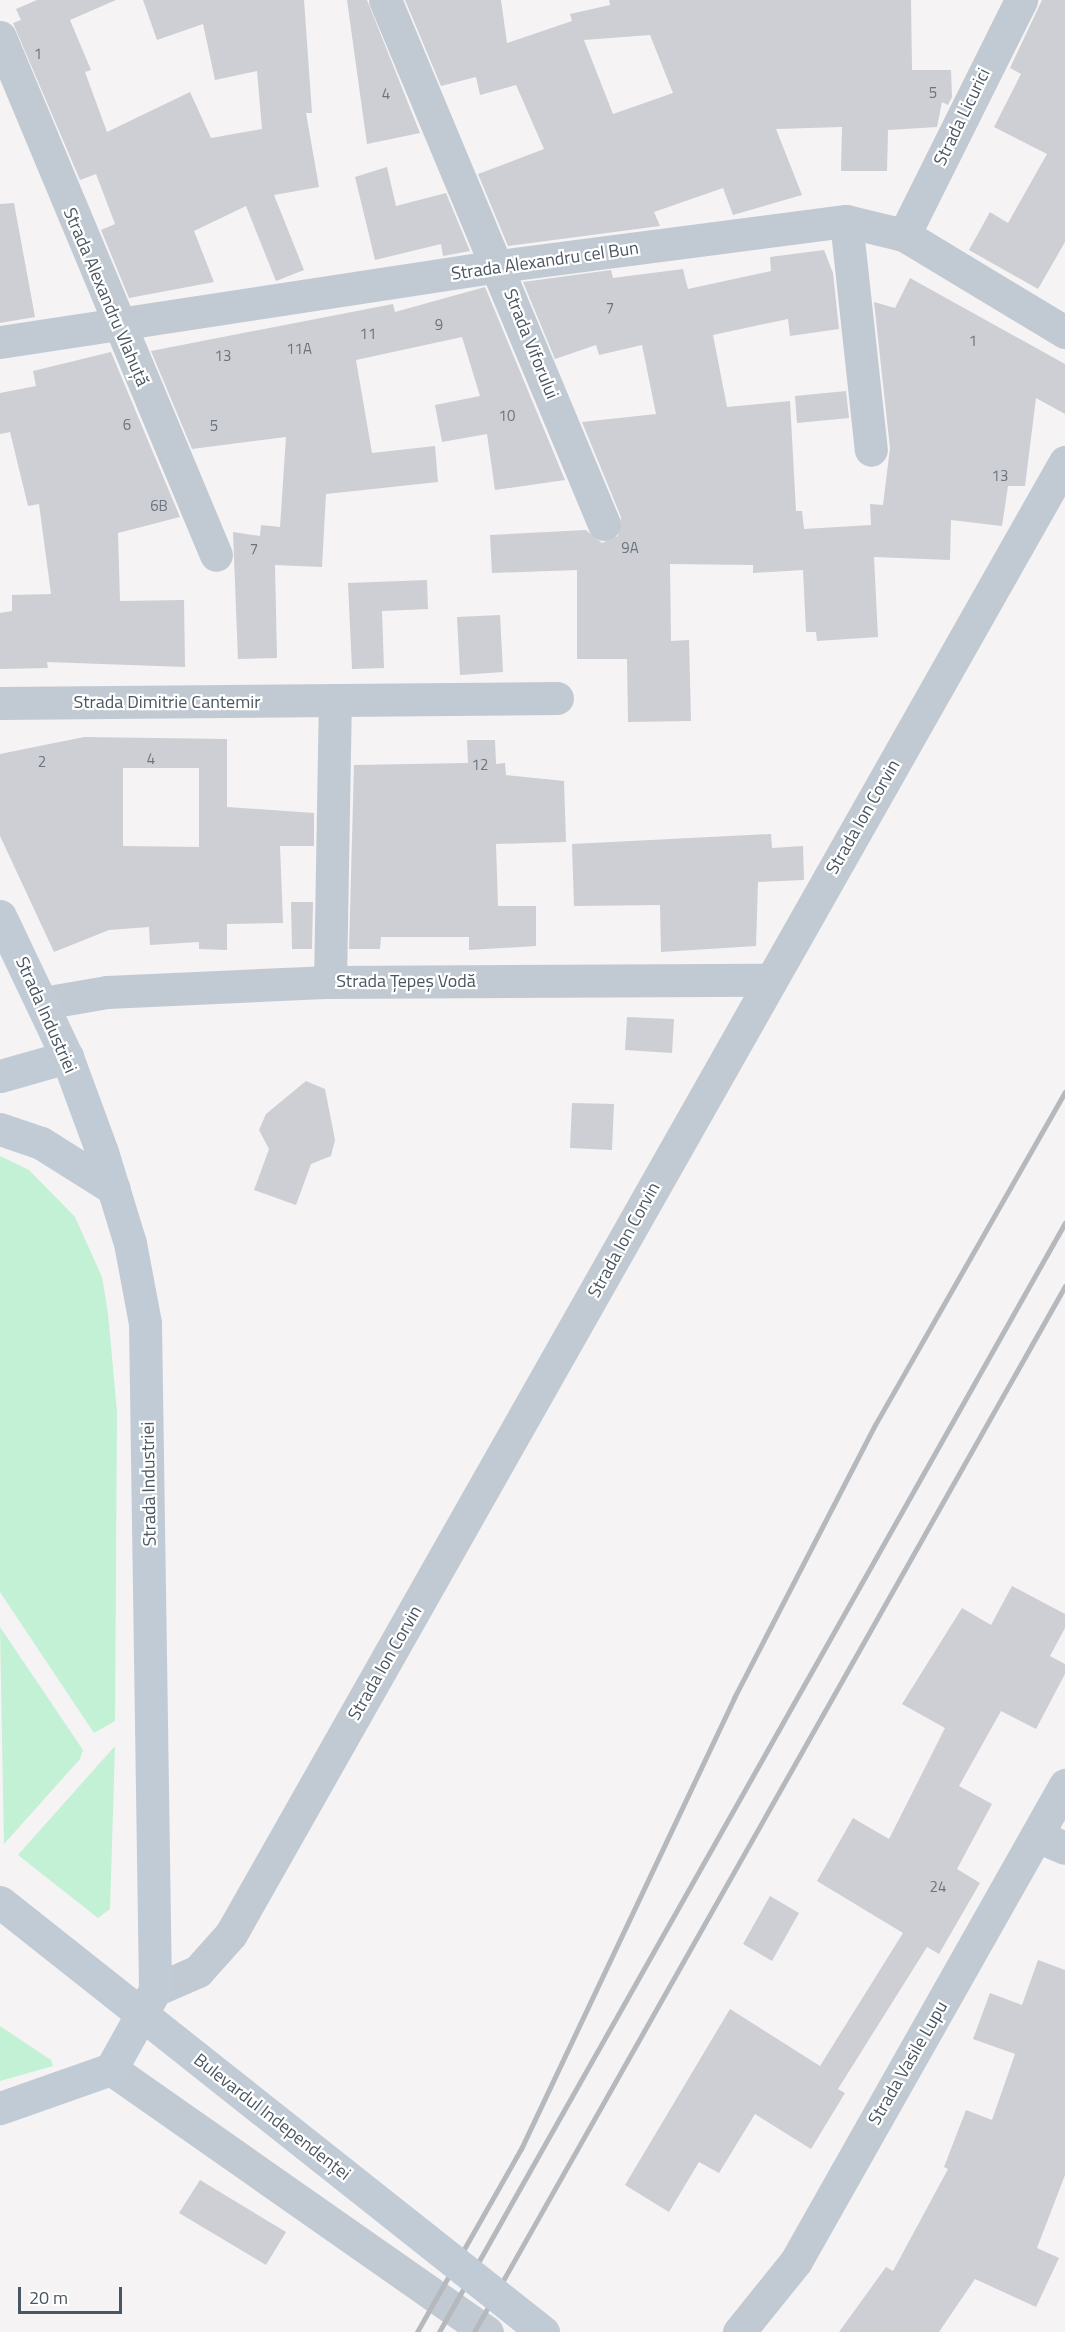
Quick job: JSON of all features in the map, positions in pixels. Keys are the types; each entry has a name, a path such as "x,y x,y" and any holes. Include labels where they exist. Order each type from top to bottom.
{"street":[{"name":"Strada Viforului","path":"385,0 499,266 604,524"},
{"name":"Strada Licurici","path":"904,235 1021,0"},
{"name":"Strada Alexandru Vlahuță","path":"0,38 116,325 216,555"},
{"name":"Strada Alexandru cel Bun","path":"0,342 499,266 846,221 904,235 1065,332"},
{"path":"846,221 871,450"},
{"name":"Strada Ion Corvin","path":"155,1990 198,1971 231,1934 1065,462"},
{"name":"Strada Dimitrie Cantemir","path":"0,703 557,699"},
{"path":"330,981 335,700"},
{"name":"Strada Industriei","path":"0,916 67,1057 114,1189 145,1323 155,1990 111,2069"},
{"name":"Strada Țepeș Vodă","path":"43,1003 107,992 330,981 771,980"},
{"path":"0,1076 67,1057"},
{"path":"0,1129 41,1143 114,1189"},
{"name":"Strada Vasile Lupu","path":"739,2332 796,2262 1051,1842 1065,1785"},
{"name":"Bulevardul Independenței","path":"0,1902 543,2332"},
{"path":"0,2108 111,2069 487,2332"}],"green space":[{"path":"0,1156 29,1170 75,1217 102,1277 108,1313 117,1412 115,1721 94,1733 0,1592"},
{"path":"0,1627 83,1750 80,1759 4,1844"},
{"path":"115,1746 110,1909 98,1918 18,1855"},
{"path":"0,2026 51,2060 53,2066 0,2081"}],"building":[{"path":"37,0 116,0 70,20 91,70 85,72 107,132 190,92 211,138 262,129 257,71 215,80 203,24 157,40 143,0 304,0 312,113 306,113 319,187 274,195 304,270 276,281 246,206 194,231 214,282 129,298 101,230 115,224 96,174 80,180 13,23 21,20 16,9"},
{"path":"347,0 367,0 420,133 367,144"},
{"path":"405,0 501,0 507,43 572,21 570,14 610,5 609,0 911,0 912,70 951,70 952,97 948,105 942,102 937,127 888,130 887,171 841,171 842,127 776,129 802,195 733,215 723,188 654,212 660,226 508,246 478,174 544,149 516,85 480,95 476,77 441,86","holes":["650,35 673,93 613,114 584,40"]},
{"path":"1042,0 1065,0 1065,242 1038,289 969,250 990,212 1008,223 1047,154 994,127 1021,74 1010,68"},
{"path":"387,167 396,206 446,193 470,251 443,256 441,244 375,260 355,177"},
{"path":"14,203 35,317 0,323 0,204"},
{"path":"824,250 833,273 839,329 790,336 788,319 713,335 727,407 790,401 796,511 802,511 804,529 871,525 870,504 883,505 890,448 874,302 895,308 910,278 1065,364 1065,414 1036,398 1025,486 1008,486 1002,526 951,520 950,560 874,557 878,637 817,641 816,632 806,632 803,570 753,573 753,565 670,564 671,641 689,640 691,721 628,722 627,659 577,659 577,570 492,573 490,535 586,530 602,543 618,536 621,517 582,422 656,414 642,345 599,355 596,345 555,359 523,282 611,270 613,278 683,269 688,289 771,271 770,257"},
{"path":"485,287 565,480 495,490 487,434 442,442 435,405 480,396 462,337 356,360 372,453 435,446 438,482 326,494 322,567 275,565 277,658 238,659 233,532 260,536 261,525 280,527 286,437 192,449 151,351 393,304 395,312"},
{"path":"111,352 180,517 118,533 120,601 184,600 185,667 47,662 48,668 0,669 0,613 12,611 12,595 51,594 39,504 28,506 10,432 0,434 0,393 36,386 33,371"},
{"path":"846,391 849,418 797,423 795,396"},
{"path":"427,580 428,609 382,611 384,668 352,669 348,583"},
{"path":"500,615 503,672 460,675 457,617"},
{"path":"84,737 227,739 227,807 314,813 314,846 280,846 283,923 227,924 227,950 199,949 199,942 150,945 149,927 109,930 54,952 0,836 0,754","holes":["123,768 199,768 199,847 123,846"]},
{"path":"467,740 495,740 496,764 505,763 506,775 564,781 566,842 496,844 498,906 536,906 536,946 469,950 469,937 381,937 380,949 349,949 354,765 468,763"},
{"path":"771,834 772,848 803,846 804,880 758,882 756,946 661,952 660,905 574,906 572,844"},
{"path":"291,902 313,902 312,949 292,949"},
{"path":"627,1017 674,1019 672,1053 625,1050"},
{"path":"306,1081 325,1089 335,1140 331,1156 311,1164 296,1205 254,1190 269,1149 259,1130 266,1114"},
{"path":"572,1103 614,1104 612,1150 570,1148"},
{"path":"1012,1586 1065,1614 1065,1628 1050,1656 1065,1664 1065,1674 1036,1729 1001,1711 959,1786 992,1804 957,1869 980,1883 939,1954 927,1947 838,2089 845,2093 811,2149 755,2114 719,2173 699,2162 669,2212 625,2185 730,2009 820,2066 903,1933 817,1881 853,1818 889,1839 945,1728 902,1704 962,1608 991,1625"},
{"path":"770,1896 799,1913 772,1961 743,1944"},
{"path":"1038,1960 1065,1970 1065,2175 1037,2248 1059,2258 1036,2307 975,2279 939,2332 839,2332 886,2267 893,2271 948,2169 944,2167 966,2110 992,2120 1015,2054 973,2039 990,1993 1022,2005"},
{"path":"200,2180 286,2232 266,2265 179,2213"}],"railway":[{"path":"417,2332 521,2149 734,1698 875,1425 1065,1092"},
{"path":"439,2332 1065,1223"},
{"path":"474,2332 1065,1286"}]}
